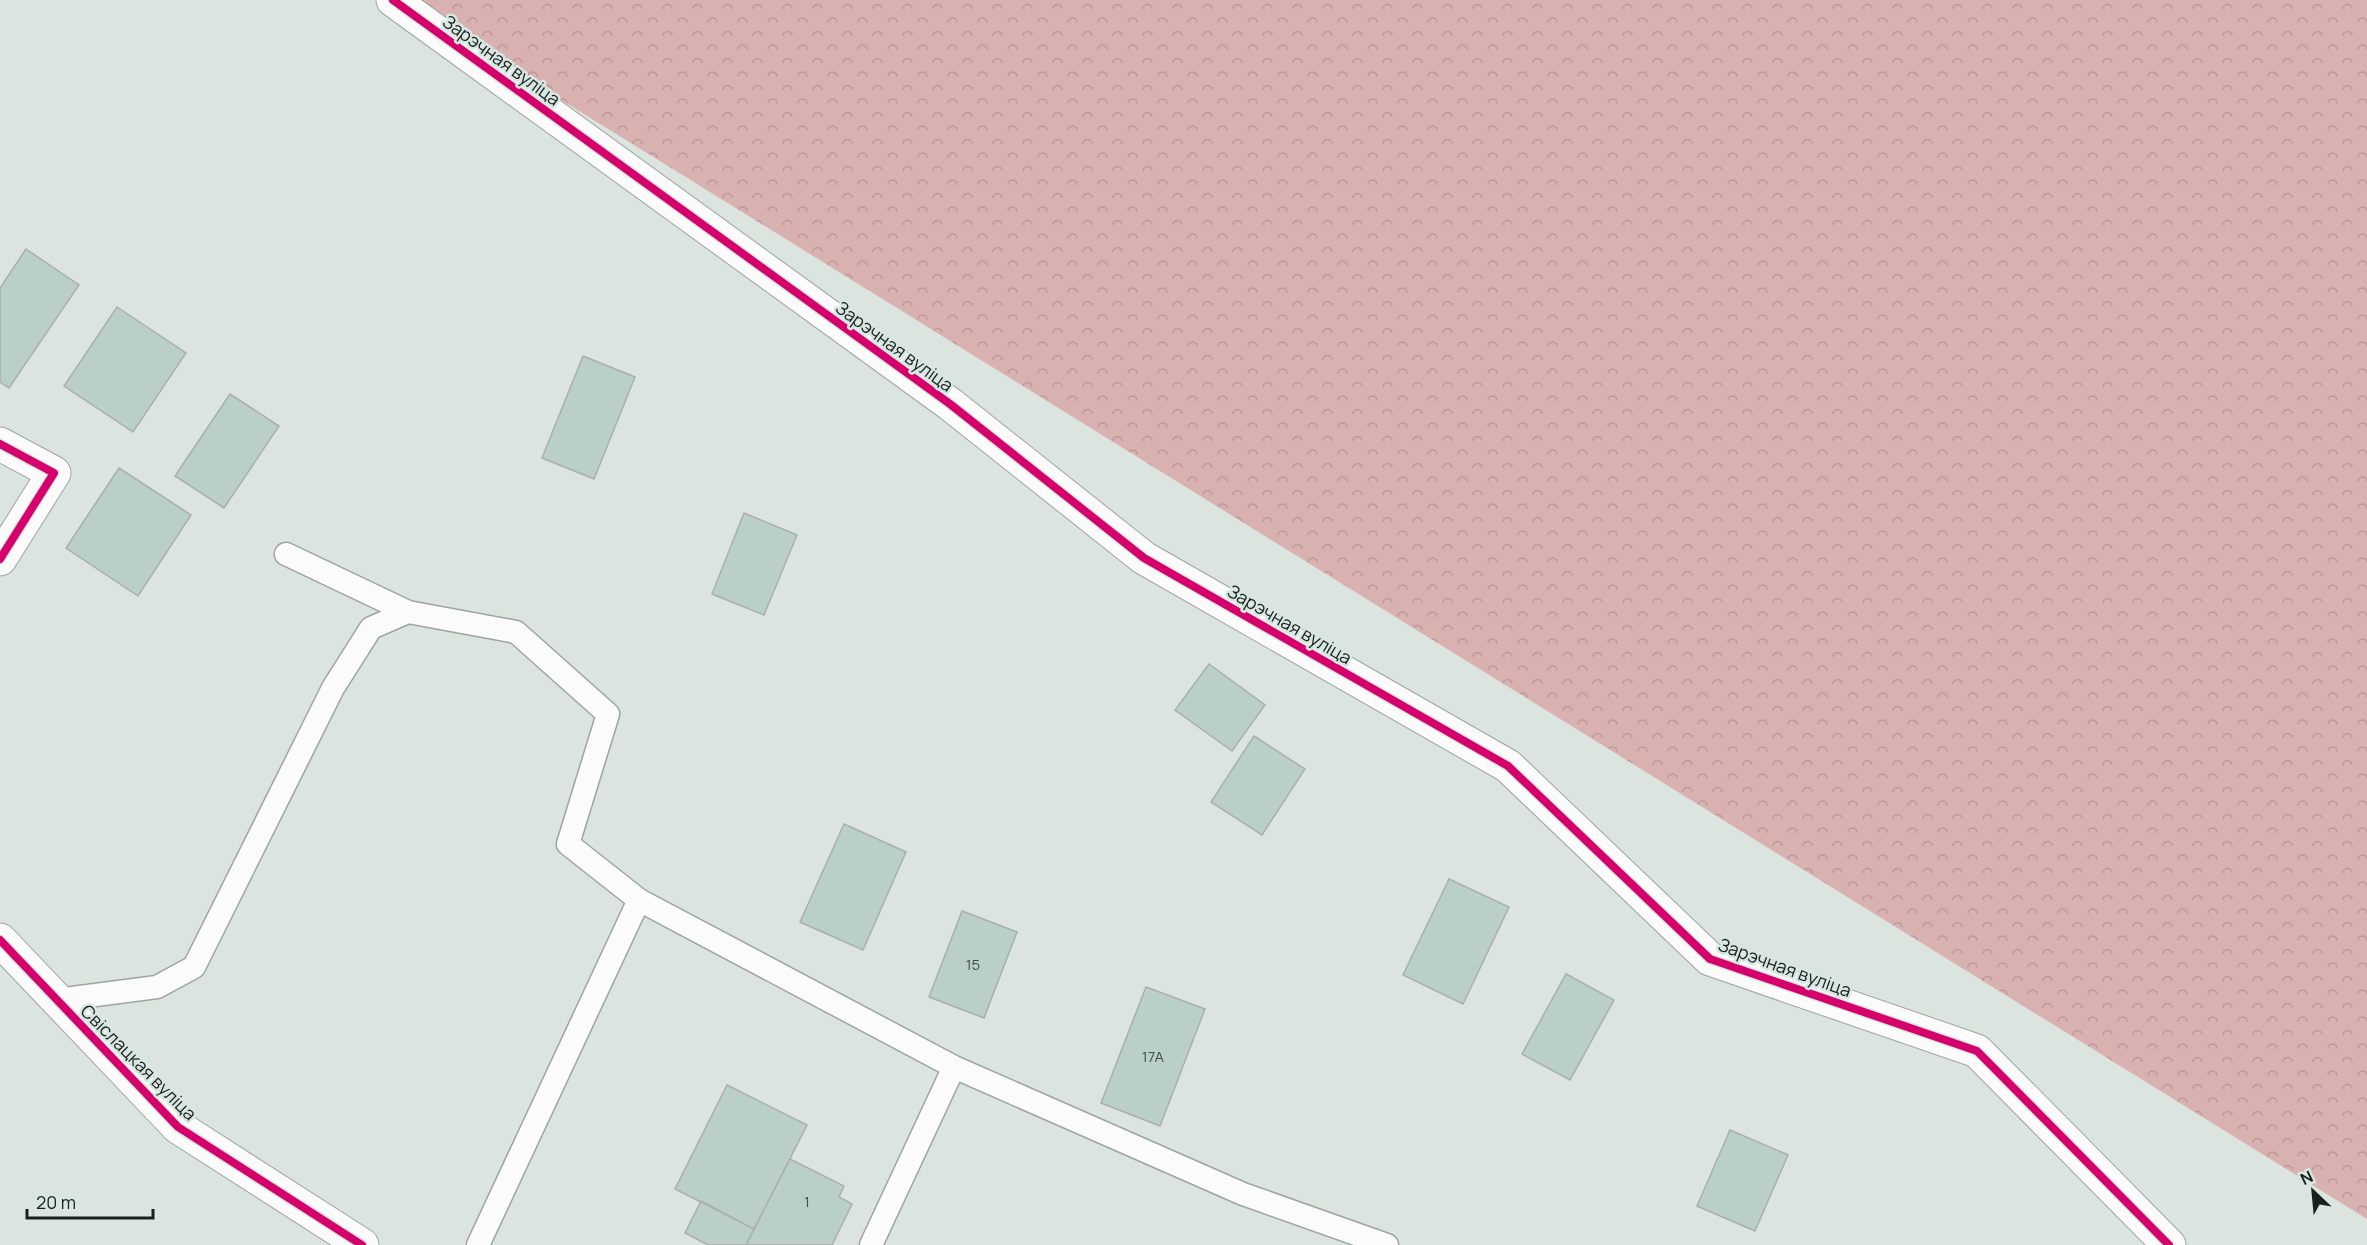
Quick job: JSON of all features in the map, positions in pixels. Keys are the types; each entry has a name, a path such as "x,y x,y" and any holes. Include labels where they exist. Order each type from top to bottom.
{"street":[{"name":"Зарэчная вуліца","path":"393,0 940,398 1144,558 1508,766 1710,959 1977,1051 2169,1245"},
{"path":"0,444 54,472 0,559"},
{"name":"Свіслацкая вуліца","path":"0,940 178,1127 362,1245"}],"lane":[{"path":"286,554 408,612 516,632 608,714 567,844 639,900 954,1067 1243,1194 1387,1245"},
{"path":"57,1000 157,987 194,967 333,688 371,628 408,612"},
{"path":"478,1245 639,900"},
{"path":"871,1245 954,1067"}],"green space":[{"path":"400,0 2367,0 2367,1219"}],"building":[{"path":"26,249 79,285 9,388 0,382 0,288"},
{"path":"117,307 186,353 133,432 64,386"},
{"path":"583,356 635,377 594,479 542,458"},
{"path":"230,394 279,426 224,508 175,476"},
{"path":"119,468 191,515 138,596 66,548"},
{"path":"744,513 797,535 764,615 712,594"},
{"path":"1209,664 1265,705 1232,751 1175,710"},
{"path":"1254,736 1305,769 1262,835 1211,802"},
{"path":"844,824 906,852 863,950 800,922"},
{"path":"1449,879 1509,907 1463,1004 1403,975"},
{"path":"962,911 1017,932 984,1018 929,997"},
{"path":"1566,974 1614,1000 1570,1080 1522,1054"},
{"path":"1146,987 1205,1009 1160,1126 1101,1103"},
{"path":"727,1085 807,1125 754,1229 675,1189"},
{"path":"1730,1130 1788,1155 1755,1231 1697,1206"},
{"path":"790,1159 844,1186 839,1197 852,1204 832,1245 746,1245"},
{"path":"701,1201 754,1229 746,1245 708,1245 685,1233"}],"cycle path":[{"path":"393,0 950,404 1144,558 1508,766 1710,959 1977,1051 2169,1245"},
{"path":"0,444 54,473 0,559"},
{"path":"0,940 178,1127 362,1245"}]}
